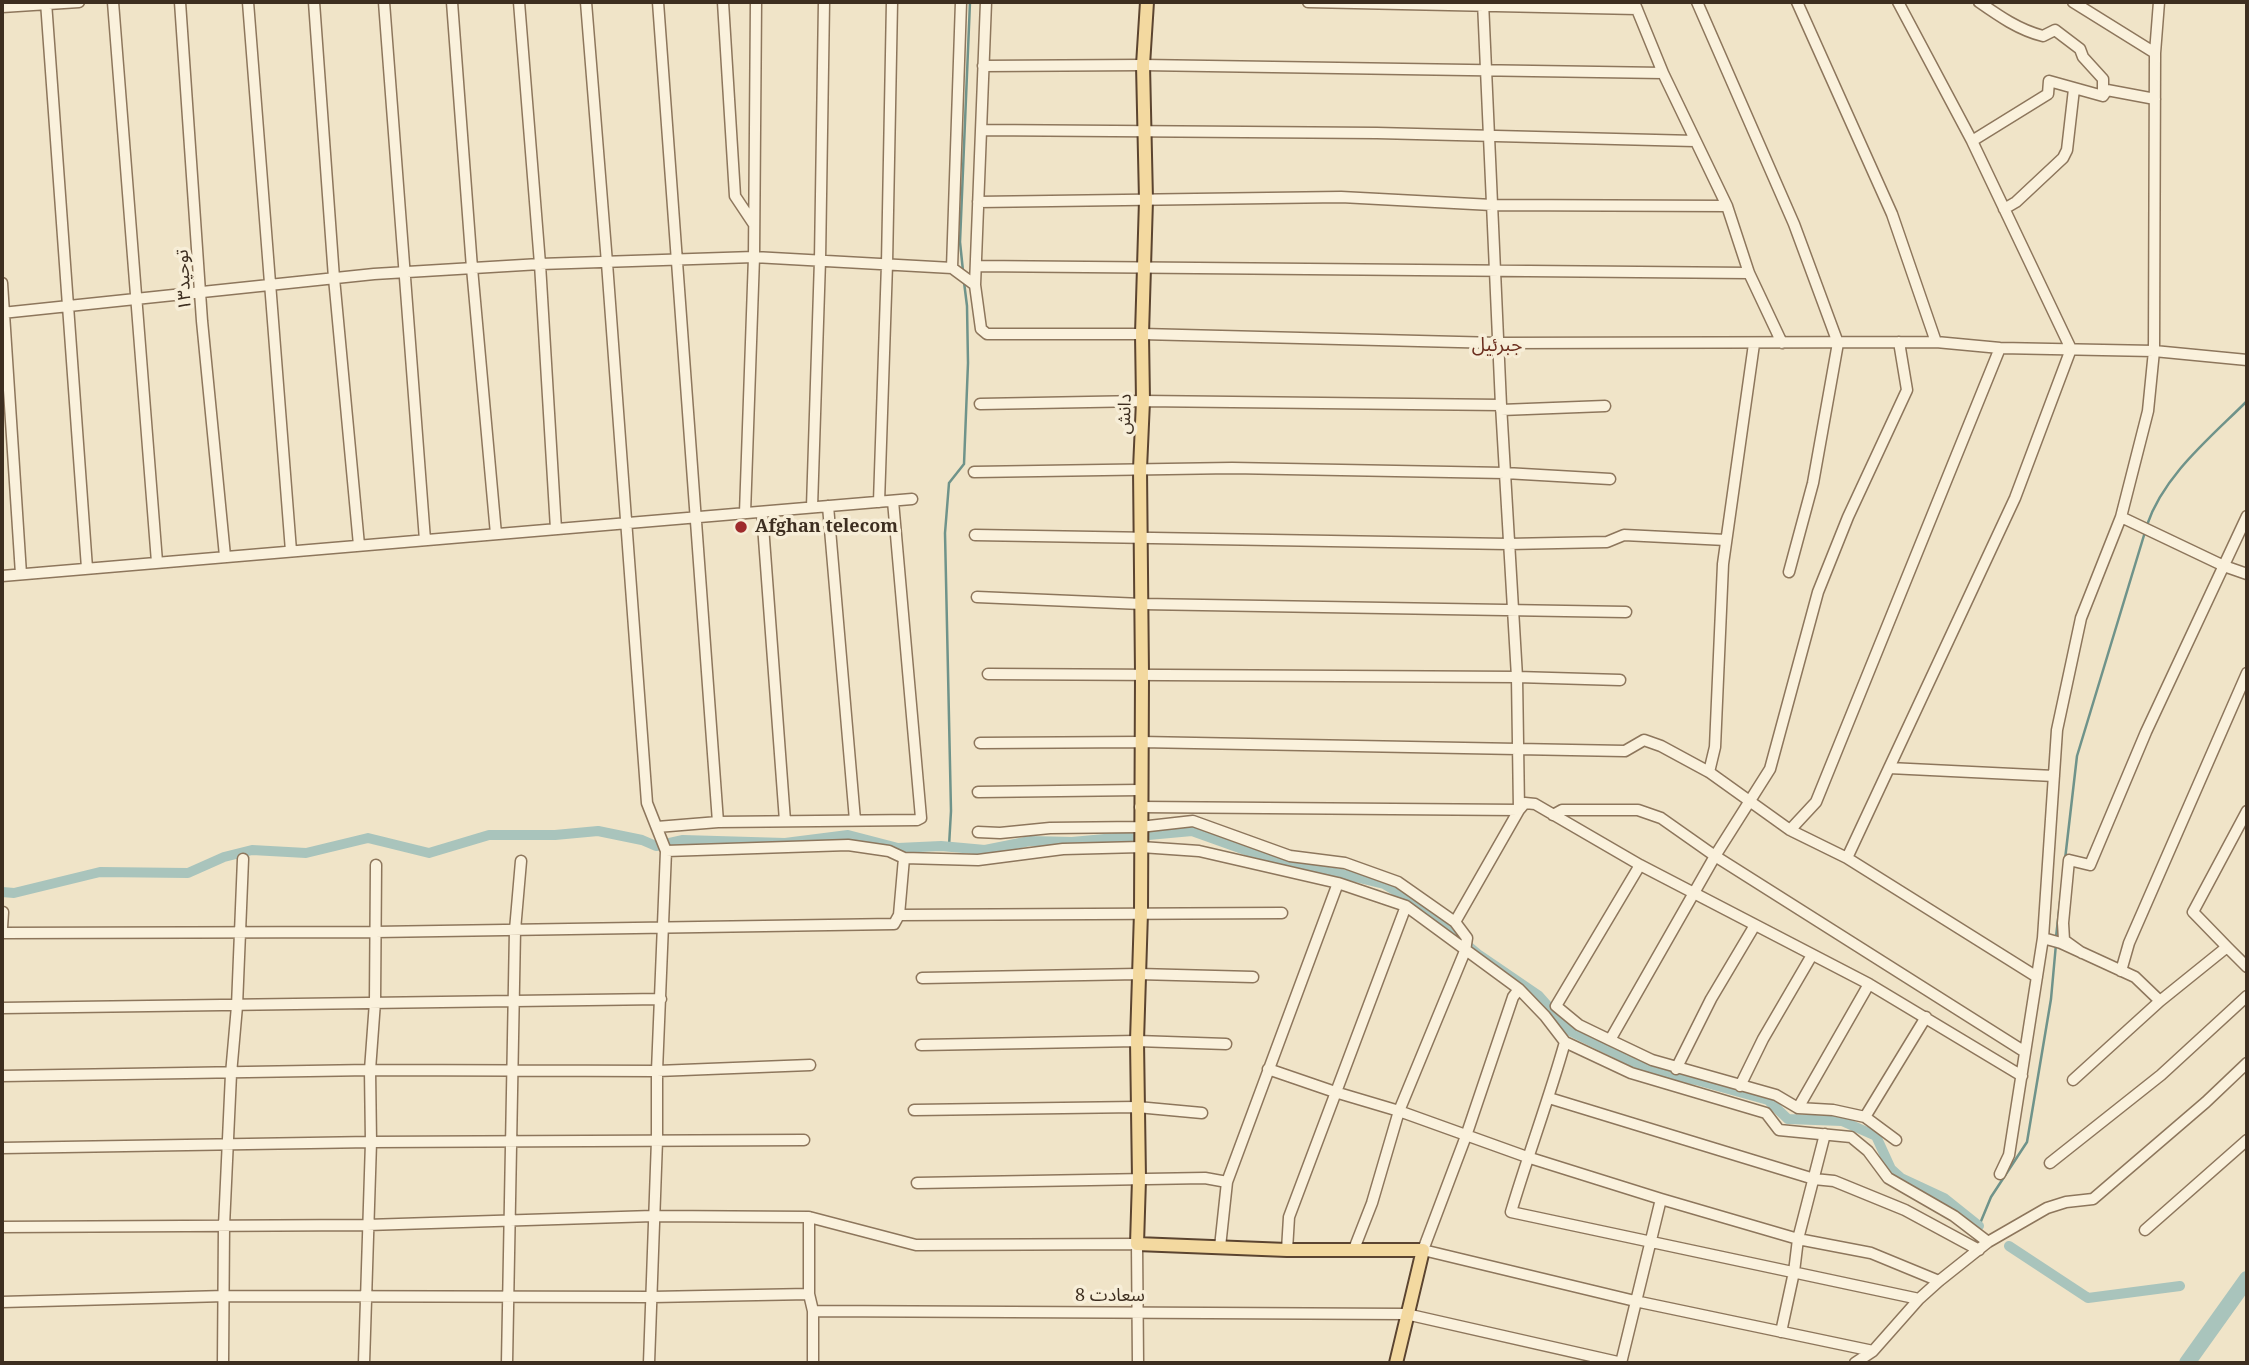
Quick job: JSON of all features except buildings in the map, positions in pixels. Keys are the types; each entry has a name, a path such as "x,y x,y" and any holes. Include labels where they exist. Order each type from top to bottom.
{"main road":[{"name":"دانش","path":"1138,1244 1137,1041 1142,847 1140,469 1146,200 1143,65 1147,2"},
{"path":"1138,1244 1287,1250 1423,1250 1396,1363"}],"street":[{"path":"2,7 79,2"},
{"path":"113,2 157,562"},
{"name":"توحید۱۳","path":"180,2 202,321 225,556"},
{"path":"248,2 291,551"},
{"path":"314,2 334,278 359,545"},
{"path":"384,2 425,540"},
{"path":"452,2 496,534"},
{"path":"519,2 540,264 556,529"},
{"path":"586,2 647,803 666,851 661,929 649,1363"},
{"path":"658,2 718,822"},
{"path":"723,2 735,196 753,223"},
{"path":"745,513 754,257 756,2"},
{"path":"811,508 820,260 824,2"},
{"path":"879,502 892,2"},
{"path":"952,268 961,2"},
{"path":"986,2 975,285 983,332 1498,343 1936,342 2000,348 2154,351 2247,360"},
{"path":"1308,2 1636,5 1663,73 1727,206 1749,273 1782,343"},
{"path":"1697,2 1794,224 1838,343 1813,483 1789,572"},
{"path":"1797,2 1892,214 1936,342"},
{"path":"1847,858 2015,498 2071,349 1972,141 1898,2"},
{"path":"1979,2 2020,27 2043,36 2054,30 2073,43 2103,79 2103,96"},
{"path":"2073,2 2155,53"},
{"path":"2000,1174 2009,1155 2043,938 2057,730 2081,618 2121,517 2148,411 2154,351 2155,53 2159,2"},
{"path":"46,3 88,568"},
{"path":"1483,4 1501,408 1517,677 1519,810"},
{"path":"983,66 1143,65 1663,73"},
{"path":"1972,141 2048,93 2049,81 2103,96"},
{"path":"2004,209 2016,202 2063,158 2067,150 2074,89"},
{"path":"2103,96 2107,90 2155,99"},
{"path":"981,130 1695,141"},
{"path":"978,202 1341,197 1492,205 1727,206"},
{"path":"3,313 404,272 540,264 754,257 952,268 975,285"},
{"path":"976,266 1749,273"},
{"path":"2,283 21,574"},
{"path":"1610,1040 1715,856 1770,769 1818,592 1848,517 1907,390 1899,342"},
{"path":"1709,772 1715,747 1726,540 1754,344"},
{"path":"1790,830 1816,802 2000,348"},
{"path":"980,404 1143,401 1501,408 1605,406"},
{"path":"974,472 1232,468 1505,473 1610,479"},
{"path":"2,576 912,499"},
{"path":"657,827 718,822 917,820 922,815 894,501"},
{"path":"828,506 855,820"},
{"path":"762,512 785,821"},
{"path":"2082,953 2064,940 2069,860 2090,864 2146,732 2247,516"},
{"path":"2121,517 2224,566 2247,574"},
{"path":"975,535 1508,544 1607,542 1624,535 1726,540"},
{"path":"977,597 1142,604 1626,611"},
{"path":"2121,971 2129,943 2247,673"},
{"path":"988,674 1620,680"},
{"path":"980,743 1141,742 1625,751 1644,740 1661,746 1709,772 1790,830 1847,858 2037,977"},
{"path":"1889,768 2054,776"},
{"path":"978,792 1140,790"},
{"path":"1455,922 1519,810 1525,803 1535,804 1640,865 1869,984 2022,1076"},
{"path":"1140,807 1519,810"},
{"path":"1553,816 1562,810 1638,810 1661,818 1715,856 2025,1052"},
{"path":"2247,811 2193,912 2247,967"},
{"path":"978,832 1140,827 1192,821 1290,856 1345,863 1398,882 1455,922 1467,938 1465,951 1399,1111 1372,1203 1354,1249"},
{"path":"666,851 848,845 888,851 904,858 978,860 1063,849 1142,847 1199,850 1338,883 1406,906 1519,989 1565,1042 1631,1073 1766,1113 1779,1130 1851,1137 1868,1151 1888,1178 1954,1216 1988,1242"},
{"path":"3,912 2,930 375,932 894,924 899,915 904,858"},
{"path":"223,1363 224,1226 243,859"},
{"path":"507,1363 515,930 521,861"},
{"path":"364,1363 376,865"},
{"path":"1640,865 1556,1006 1579,1026 1651,1060 1776,1096 1798,1108 1833,1110 1865,1117 1896,1140"},
{"path":"1220,1247 1227,1182 1338,883"},
{"path":"1287,1250 1289,1217 1406,906"},
{"path":"899,915 1282,913"},
{"path":"1677,1068 1711,999 1755,925"},
{"path":"2043,938 2061,943 2121,971 2138,981 2160,1001"},
{"path":"2073,1080 2160,1001 2227,947"},
{"path":"1740,1086 1763,1039 1812,955"},
{"path":"922,978 1138,974 1254,977"},
{"path":"1798,1108 1869,984"},
{"path":"1519,989 1513,997 1466,1136 1423,1250 1635,1301 1873,1351"},
{"path":"2050,1163 2161,1075 2247,996"},
{"path":"2,1008 661,999"},
{"path":"1865,1117 1926,1017"},
{"path":"921,1045 1137,1041 1226,1044"},
{"path":"1565,1042 1511,1212 1919,1299"},
{"path":"1855,1363 1873,1351 1919,1299 1988,1242 2047,1208 2066,1202 2093,1199 2247,1063"},
{"path":"2,1076 370,1070 657,1071 810,1065"},
{"path":"1268,1069 1335,1093 1399,1111 1527,1157 1661,1199 1798,1240 1871,1253 1939,1281"},
{"path":"1549,1098 1814,1179 1834,1181 1905,1210 1979,1250"},
{"path":"914,1110 1137,1107 1202,1113"},
{"path":"1781,1332 1798,1240 1825,1134"},
{"path":"2,1149 371,1142 804,1140"},
{"path":"2145,1230 2247,1140"},
{"path":"917,1182 1205,1178 1227,1182"},
{"path":"1621,1363 1661,1199"},
{"path":"2,1227 368,1224 653,1216 809,1217 916,1245 1138,1244 1138,1363"},
{"path":"809,1217 809,1294 814,1311 813,1363"},
{"path":"2,1302 225,1296 652,1297 809,1294"},
{"name":"سعادت 8","path":"814,1311 1406,1314 1621,1363"}],"waterway":[{"path":"963,271 960,242 970,2"},
{"path":"949,846 951,811 945,533 949,483 964,464 968,363 964,282"},
{"path":"2147,525 2176,474 2247,401"},
{"path":"2056,937 2077,756 2145,532"},
{"path":"2,892 14,893 100,872 188,873 224,857 252,850 306,853 368,838 429,853 489,835 555,835 598,831 642,840 656,846 683,840 785,843 848,835 898,848 941,846 985,850 1030,841 1072,842 1192,831 1290,866 1384,884 1418,904 1479,955 1539,996 1570,1031 1654,1072 1696,1080 1768,1100 1788,1119 1842,1121 1876,1136 1891,1169 1901,1178 1944,1198 1979,1226"},
{"path":"1979,1226 1991,1197 2027,1142 2051,999 2056,944"},
{"path":"2009,1246 2088,1298 2180,1286"},
{"path":"2187,1363 2247,1279"}],"place":[{"name":"Afghan telecom","path":"741,527"}],"district":[{"name":"جبرئیل","path":"1497,346"}]}
